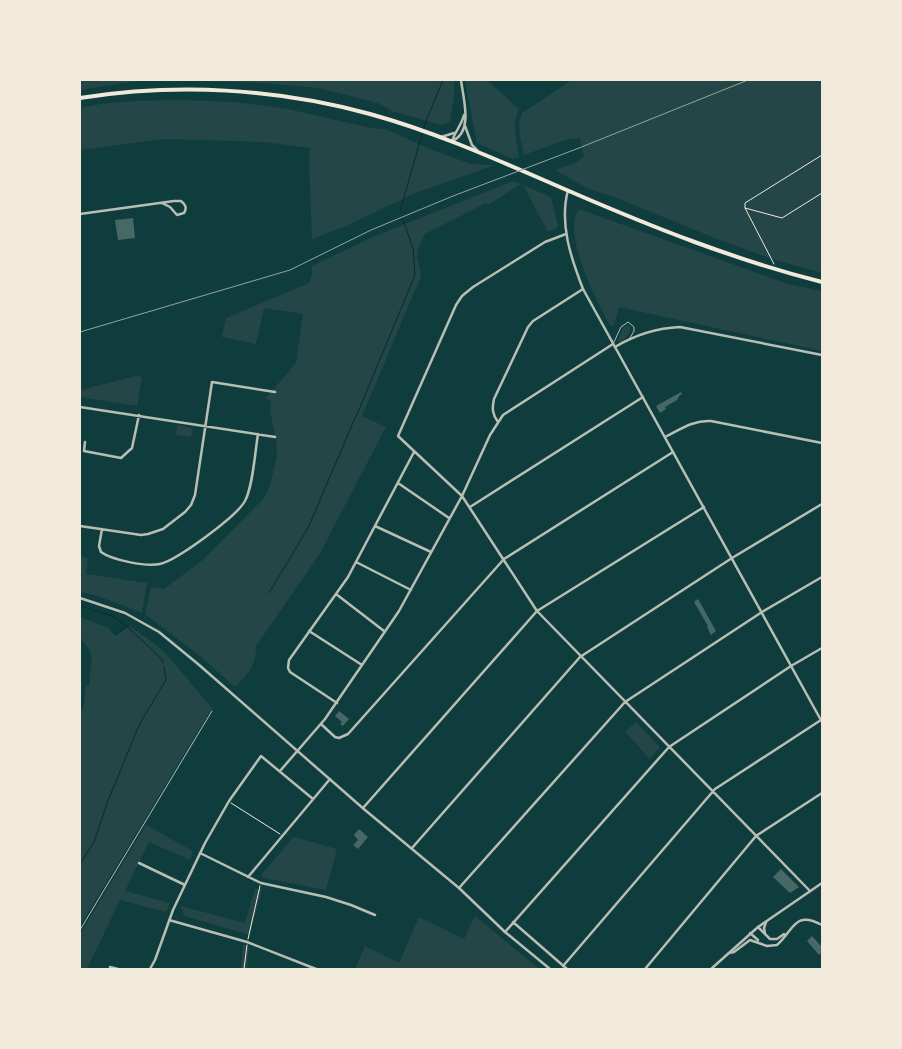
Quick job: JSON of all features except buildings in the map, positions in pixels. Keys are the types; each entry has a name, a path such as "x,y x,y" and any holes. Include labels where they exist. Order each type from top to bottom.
{"main road":[{"path":"80,98 119,93 204,90 256,93 334,105 370,114 452,141 522,169 674,235 778,270 822,282"}],"street":[{"path":"461,80 465,125 472,145 478,151"},
{"path":"452,141 463,119 464,111"},
{"path":"452,141 462,134 465,125"},
{"path":"440,137 455,132"},
{"path":"563,966 713,792 722,784 822,721 583,289 574,265 566,234 565,204 568,190"},
{"path":"80,214 162,203 181,201 185,204 186,209 184,213 177,215 170,207 162,203"},
{"path":"566,234 545,242 473,287 462,296 456,305 398,436 462,496 537,611 810,891"},
{"path":"498,422 493,416 492,407 494,399 528,327 533,321 583,289"},
{"path":"280,771 337,703 399,611 462,496 490,435 503,415 614,345 664,328 680,327 822,355"},
{"path":"80,526 141,535 163,529 185,512 194,495 212,382 275,392"},
{"path":"470,507 643,397"},
{"path":"80,407 275,436"},
{"path":"86,442 84,451 121,458 132,448 139,415"},
{"path":"665,437 693,422 701,420 822,443"},
{"path":"102,529 101,552 109,558 152,564 174,558 225,521 242,505 248,493 258,434"},
{"path":"337,703 290,672 288,670 289,660 336,594 356,562 414,452"},
{"path":"321,724 336,737 342,738 348,734 504,559 673,452"},
{"path":"398,483 449,518"},
{"path":"412,848 580,656 732,558 822,504"},
{"path":"363,808 537,611 704,507"},
{"path":"375,526 431,552"},
{"path":"356,562 411,590"},
{"path":"459,888 625,702 762,612 822,577"},
{"path":"336,594 385,631"},
{"path":"80,598 125,612 159,632 297,752 459,888 505,932 550,969"},
{"path":"310,631 362,665"},
{"path":"505,932 669,747 791,666 822,648"},
{"path":"818,714 822,712"},
{"path":"150,969 169,920 200,853 228,801 261,756 314,799"},
{"path":"248,877 330,779"},
{"path":"645,969 756,836 822,793"},
{"path":"200,853 261,883 326,897 375,915"},
{"path":"139,863 185,885"},
{"path":"711,969 750,933 822,882"},
{"path":"169,920 247,942 316,969"},
{"path":"765,935 764,928 768,920"},
{"path":"726,954 734,952 748,940 753,940 767,946 775,946 780,943 796,922 802,920 811,920 822,925"},
{"path":"513,922 567,969"},
{"path":"758,927 770,940 775,940 787,932"},
{"path":"750,933 760,943"},
{"path":"155,960 155,969"},
{"path":"110,967 118,969"}],"lane":[{"path":"614,345 621,327 628,322 634,327 630,338"},
{"path":"80,930 212,711"}],"path":[{"path":"778,270 744,208 745,203 822,155"},
{"path":"744,208 782,218 822,193"},
{"path":"228,801 283,836"},
{"path":"244,969 247,942 261,883"}],"shaded area":[{"path":"80,80 143,80 80,90"},
{"path":"182,80 454,80 454,96 450,121 442,125 392,111 378,103 319,88 262,83"},
{"path":"465,80 487,80 519,109 515,127 519,157 513,159 477,143"},
{"path":"572,80 822,80 822,273 775,260 717,239 614,197 589,189 555,170 573,164 584,157 580,138 565,140 524,155 519,129 522,113"},
{"path":"180,100 235,102 288,109 371,128 385,129 435,151 471,164 495,165 413,194 344,227 312,239 310,148 264,142 165,139 80,150 80,108 117,102"},
{"path":"513,181 521,184 488,205 486,203 425,234 418,249 417,257 421,276 362,416 386,427 319,555 256,646 253,664 244,678 235,687 200,656 145,614 151,587 164,589 204,559 265,497 271,482 277,455 276,439 270,411 271,400 265,399 296,363 303,314 264,308 256,344 222,337 226,318 309,283 312,266 377,235"},
{"path":"523,185 551,197 558,227 548,232"},
{"path":"579,209 788,284 822,291 822,351 619,307 614,325 610,326 597,301 577,250 574,234 575,220"},
{"path":"628,325 630,327 629,334 622,341 618,341 623,328"},
{"path":"136,376 142,377 137,406 80,397 80,390"},
{"path":"177,425 193,428 191,437 176,435"},
{"path":"80,556 88,558 86,574 147,583 142,613 98,596 80,592"},
{"path":"80,617 109,628 115,636 130,626 168,656 212,708 80,926 80,710 83,710 86,686 89,686 92,659 90,651 80,637"},
{"path":"636,722 660,747 650,759 625,732"},
{"path":"146,825 193,851 190,860 149,842 125,891 170,903 166,912 120,900 87,969 80,969 80,934"},
{"path":"294,837 337,849 326,890 264,878 261,875"},
{"path":"255,889 262,889 250,935 184,916 181,906 245,923"},
{"path":"475,916 539,969 355,969 365,946 399,963 419,917 464,939"},
{"path":"243,944 249,947 247,969 241,969"}],"waterway":[{"path":"400,211 425,124 443,80"},
{"path":"356,417 415,275 413,248 403,220"},
{"path":"269,593 308,528 355,418"},
{"path":"80,606 112,616 122,622 162,659 163,663"},
{"path":"116,634 125,627"},
{"path":"80,864 94,842 109,798 140,723 166,680 164,667"}],"railway":[{"path":"80,332 290,270 371,230 748,80"}]}
